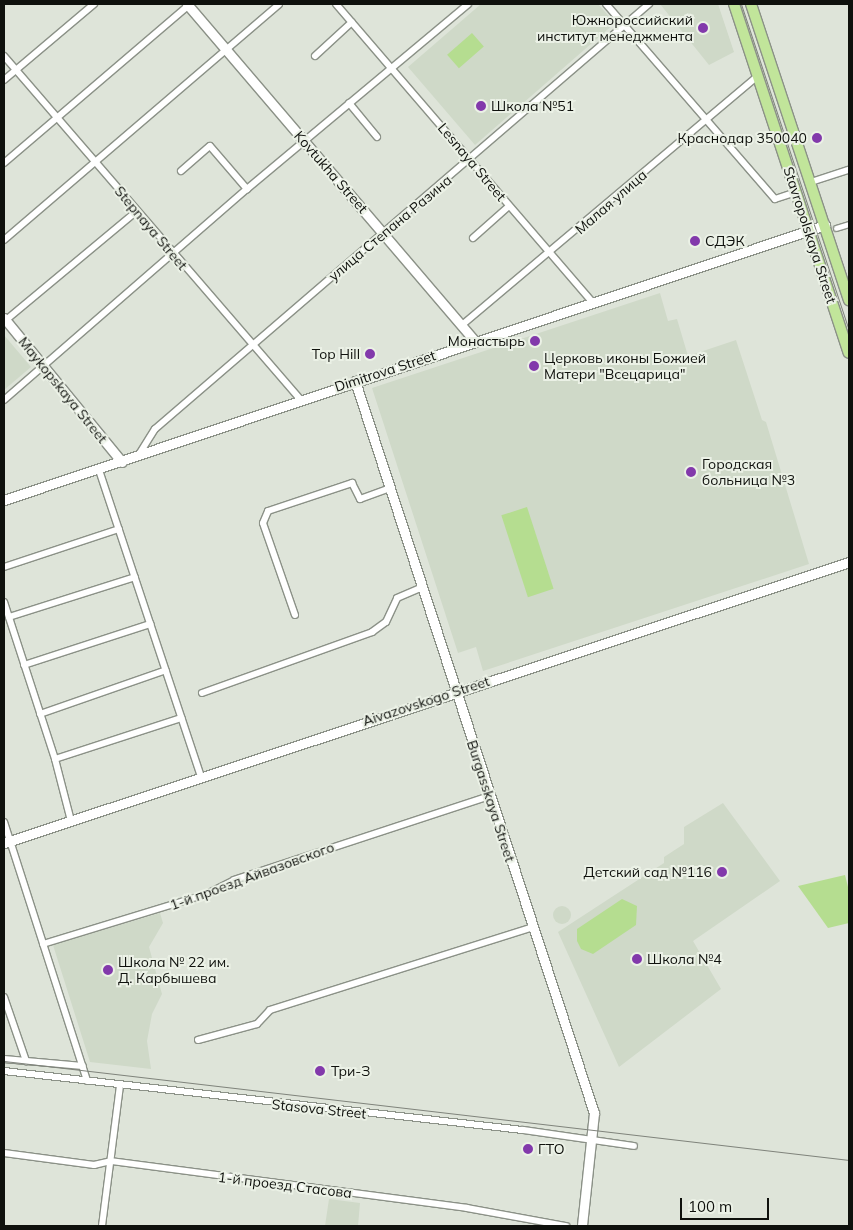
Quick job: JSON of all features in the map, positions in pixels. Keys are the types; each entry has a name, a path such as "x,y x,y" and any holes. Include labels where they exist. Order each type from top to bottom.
{"main road":[{"name":"Stavropolskaya Street","path":"734,4 849,353"},
{"name":"Stavropolskaya Street","path":"751,4 849,300"}],"street":[{"path":"4,80 94,4"},
{"path":"4,163 189,4"},
{"name":"Kovtukha Street","path":"189,4 475,341"},
{"path":"4,240 279,4"},
{"name":"Lesnaya Street","path":"336,4 592,302"},
{"path":"4,400 172,253 468,4"},
{"path":"606,4 775,199 796,192"},
{"name":"улица Степана Разина","path":"137,457 155,429 253,347 649,4"},
{"path":"315,56 352,22"},
{"name":"Stepnaya Street","path":"4,56 253,347 300,399"},
{"name":"Малая улица","path":"462,325 550,254 758,76"},
{"path":"349,103 376,137"},
{"path":"180,171 210,146 247,189"},
{"path":"811,182 849,170"},
{"path":"473,238 509,206"},
{"path":"5,319 137,211"},
{"path":"836,228 849,224"},
{"name":"Dimitrova Street","path":"4,500 99,470 300,399 825,225"},
{"name":"Maykopskaya Street","path":"5,319 122,462"},
{"name":"Burgasskaya Street","path":"355,381 388,489 594,1113 582,1226"},
{"path":"99,470 201,777"},
{"path":"296,615 263,523 268,512 352,483 360,498 388,489"},
{"path":"4,567 119,529"},
{"name":"Aivazovskogo Street","path":"7,842 849,562"},
{"path":"9,618 135,577"},
{"path":"202,693 372,632 386,622 396,598 421,588"},
{"path":"4,602 55,759 71,821"},
{"path":"24,665 150,624"},
{"path":"40,714 166,670"},
{"path":"55,759 181,718"},
{"name":"1-й проезд Айвазовского","path":"43,944 206,894 234,880 489,796"},
{"path":"4,822 7,842 43,944 87,1081"},
{"path":"198,1040 257,1024 270,1010 533,927"},
{"path":"4,997 26,1061"},
{"path":"4,1058 83,1066"},
{"name":"Stasova Street","path":"4,1071 120,1086 523,1130 634,1146"},
{"path":"102,1226 120,1086"},
{"name":"1-й проезд Стасова","path":"4,1153 94,1166 111,1161 508,1213 566,1226"}],"shaded area":[{"name":"Школа №51","path":"481,4 598,4 615,23 475,145 408,67"},
{"name":"Южнороссийский институт менеджмента","path":"660,4 718,4 734,52 709,65"},
{"path":"660,293 668,321 677,319 688,356 736,340 762,420 766,422 809,564 483,671 476,647 458,653 372,388"},
{"path":"4,335 31,367 4,390"},
{"name":"Школа №4","path":"723,803 780,881 693,941 721,989 619,1067 558,932 664,863 664,857 684,844 684,827"},
{"path":"562,906 568,909 571,915 568,921 562,924 556,921 553,915 556,909"},
{"name":"Школа № 22 им. Д. Карбышева","path":"160,913 163,923 149,947 162,994 152,1014 147,1041 151,1069 90,1062 53,945"},
{"path":"329,1199 360,1203 358,1226 325,1226"}],"green space":[{"path":"472,33 484,47 459,68 447,55"},
{"path":"527,507 554,589 528,597 501,515"},
{"path":"845,875 849,891 849,923 828,928 798,886"},
{"path":"622,899 637,906 636,925 593,954 581,949 577,941 577,929"}],"tram line":[{"path":"741,4 849,331"},
{"path":"4,1061 849,1160"}],"place":[{"name":"Южнороссийский институт менеджмента","path":"703,28"},
{"name":"Школа №51","path":"481,106"},
{"name":"Краснодар 350040","path":"817,138"},
{"name":"СДЭК","path":"695,241"},
{"name":"Монастырь","path":"535,341"},
{"name":"Top Hill","path":"370,354"},
{"name":"Церковь иконы Божией Матери \"Всецарица\"","path":"534,366"},
{"name":"Городская больница №3","path":"691,472"},
{"name":"Детский сад №116","path":"722,872"},
{"name":"Школа №4","path":"637,959"},
{"name":"Школа № 22 им. Д. Карбышева","path":"108,970"},
{"name":"Три-З","path":"320,1071"},
{"name":"ГТО","path":"528,1149"}]}
